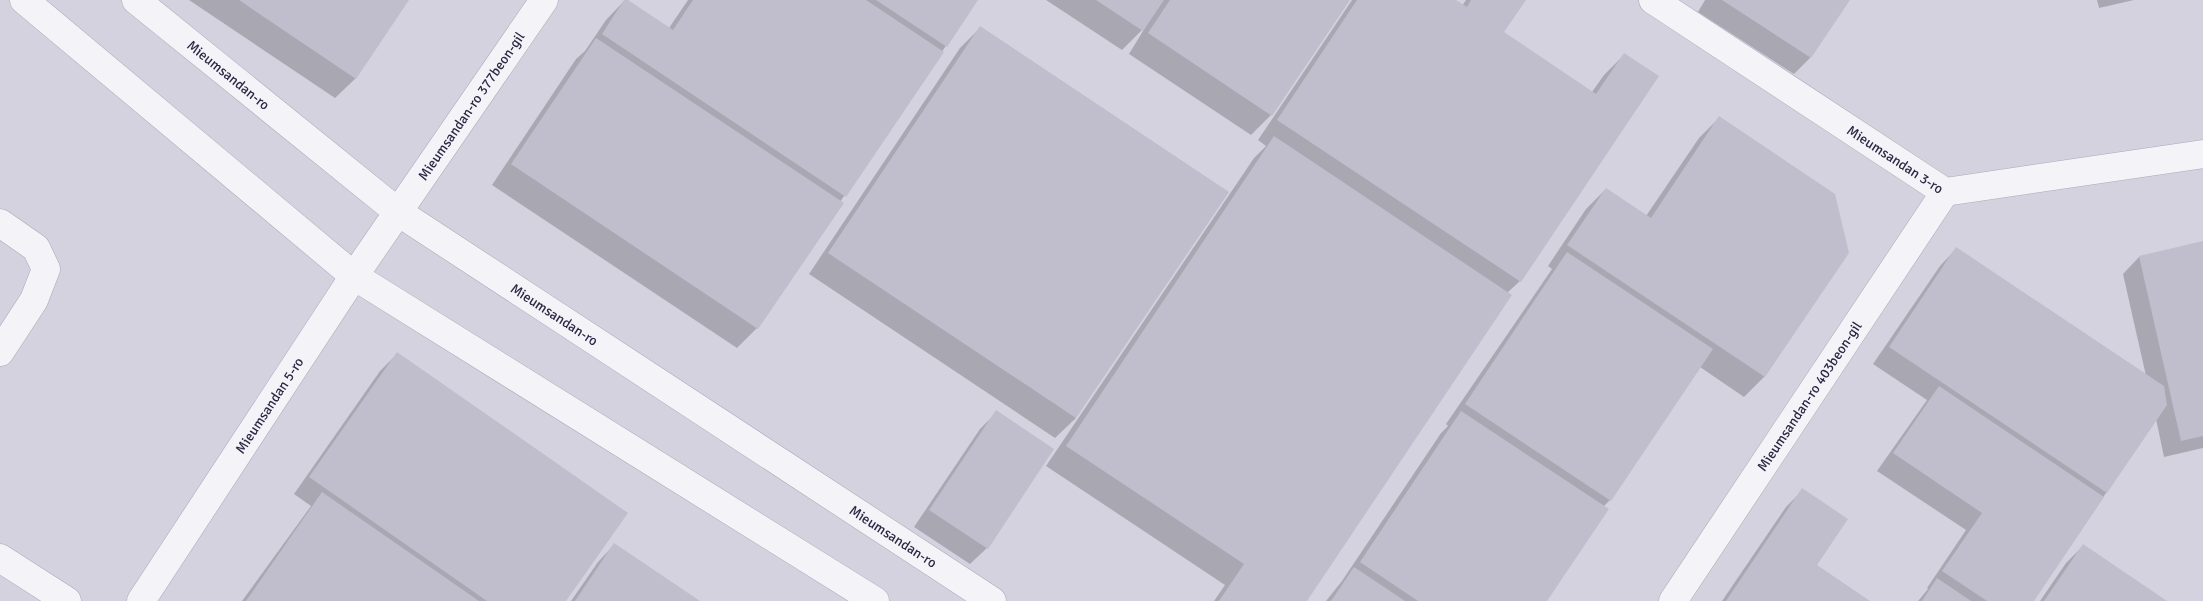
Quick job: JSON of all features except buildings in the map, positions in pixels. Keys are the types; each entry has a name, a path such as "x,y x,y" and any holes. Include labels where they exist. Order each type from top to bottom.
{"street":[{"path":"24,0 354,276 875,601"},
{"name":"Mieumsandan-ro","path":"136,0 398,212 992,601"},
{"name":"Mieumsandan-ro 377beon-gil","path":"398,212 544,0"},
{"name":"Mieumsandan 3-ro","path":"1653,0 1945,192 2203,154"},
{"name":"Mieumsandan-ro 403beon-gil","path":"1674,601 1945,192"},
{"name":"Mieumsandan 5-ro","path":"141,601 398,212"},
{"path":"0,223 36,248 46,269 34,300 0,352"},
{"path":"0,558 67,601"}],"shaded area":[{"path":"0,0 2203,0 2203,601 0,601"}]}
